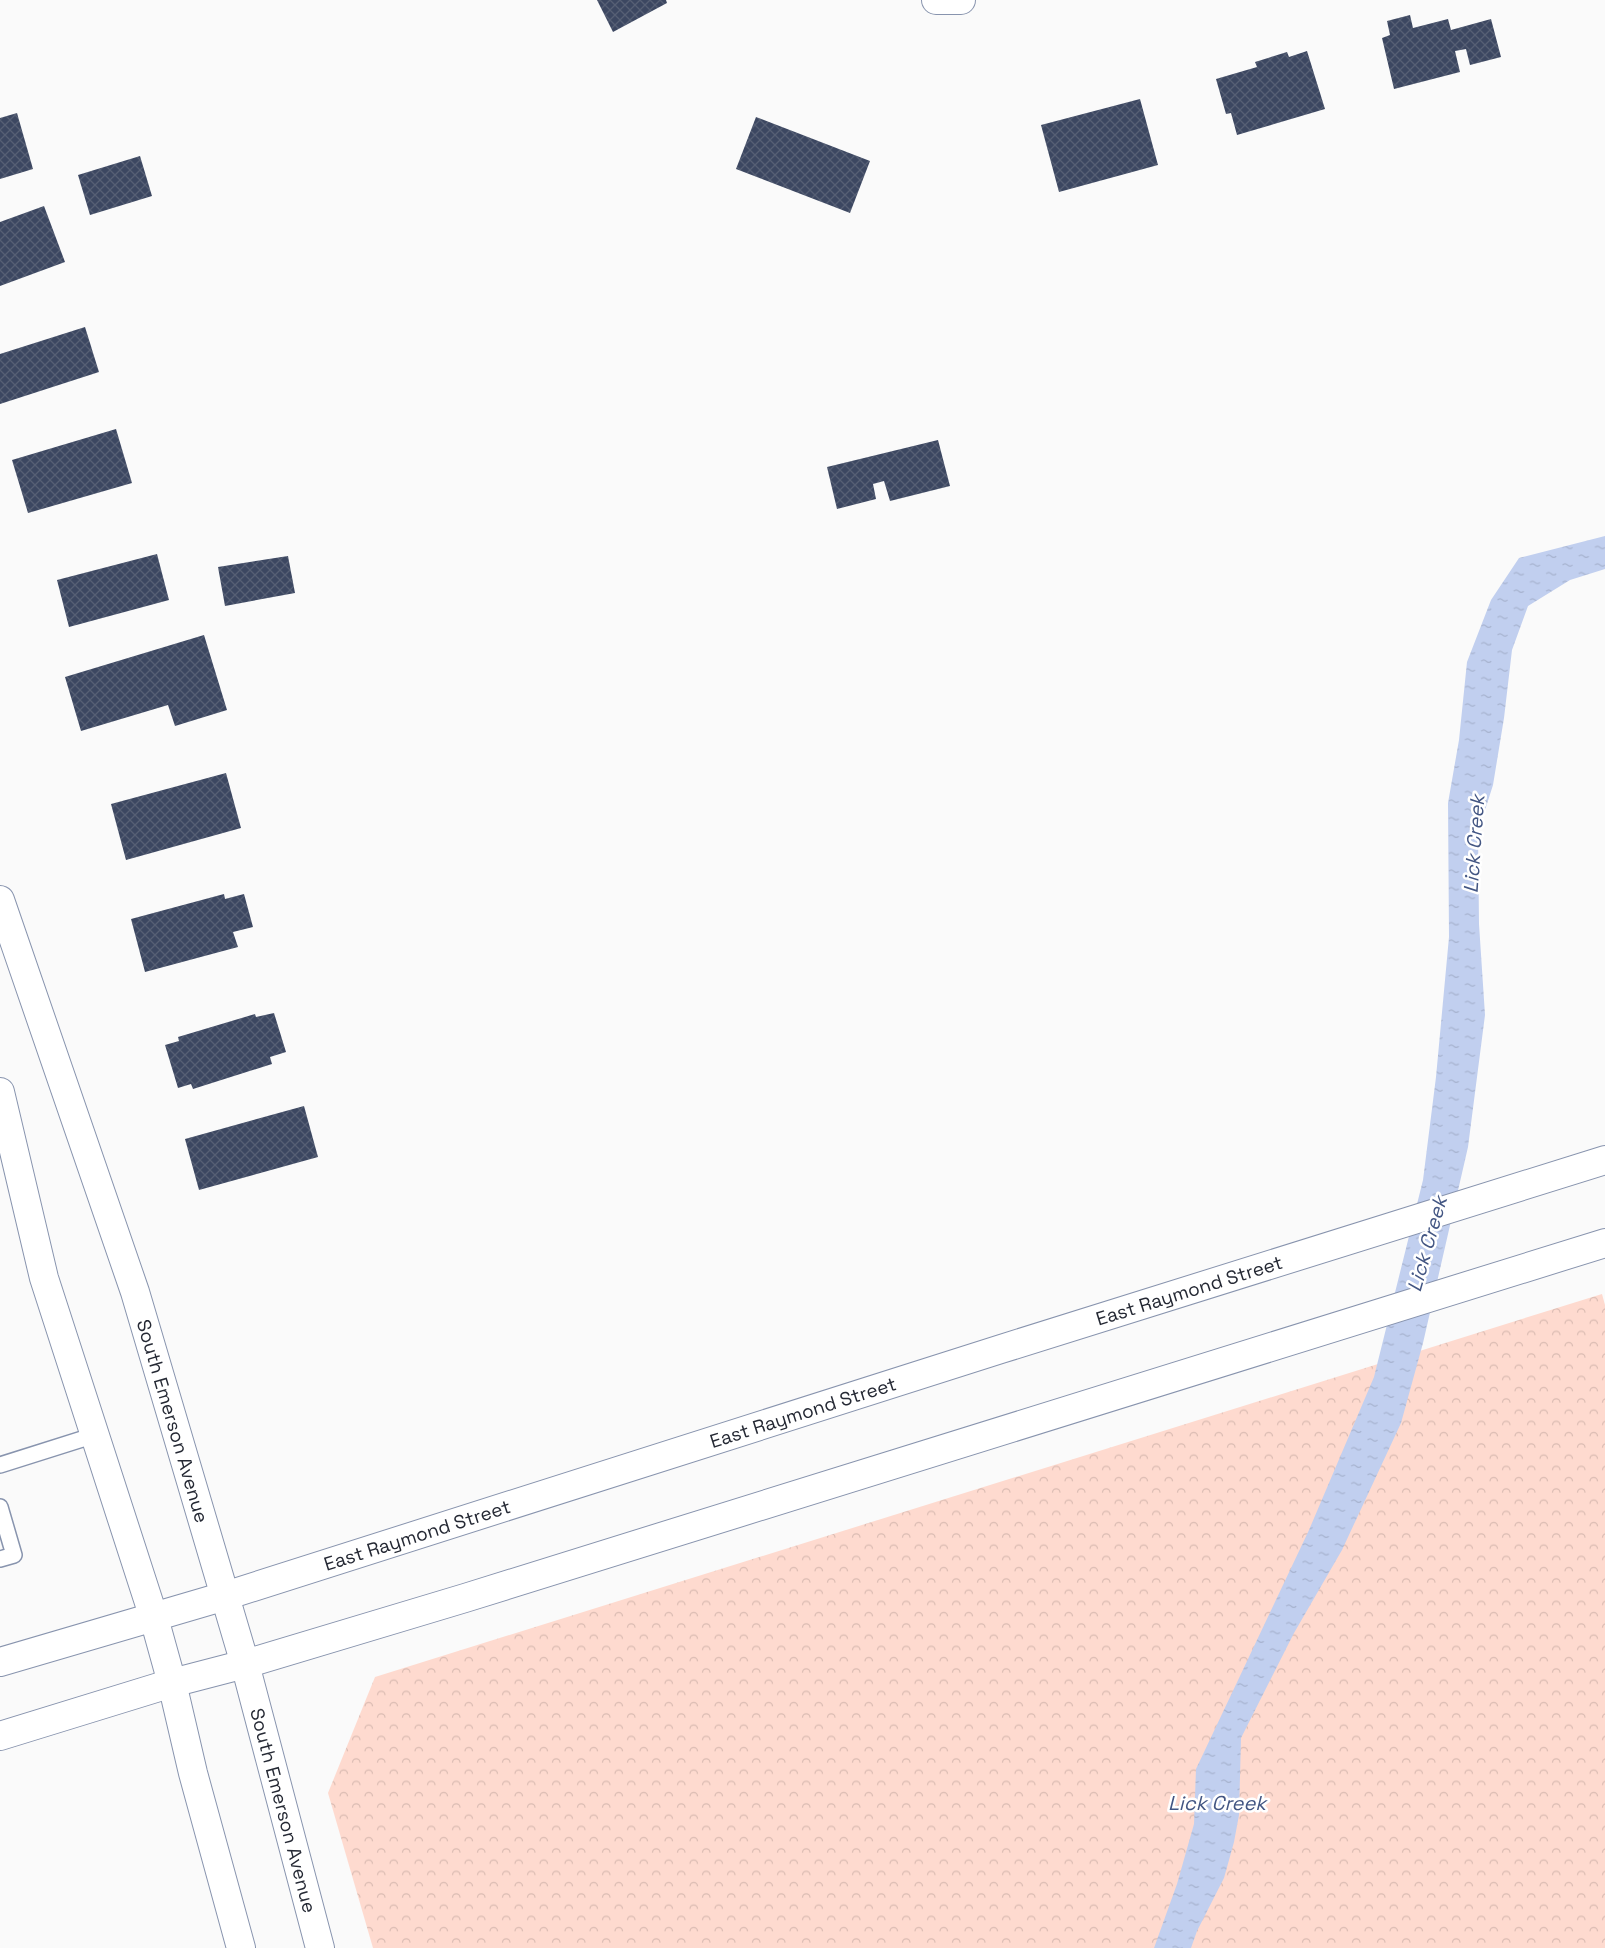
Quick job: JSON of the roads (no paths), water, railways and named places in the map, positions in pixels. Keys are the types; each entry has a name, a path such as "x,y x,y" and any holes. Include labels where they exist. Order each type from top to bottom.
{"main road":[{"path":"936,0 961,0"},
{"name":"South Emerson Avenue","path":"0,900 134,1292 245,1664 320,1948"},
{"path":"0,1092 44,1278 154,1618 172,1683 193,1773 241,1948"},
{"name":"East Raymond Street","path":"0,1662 225,1596 517,1502 1605,1160"},
{"path":"0,1736 172,1683 245,1664 465,1598 1605,1243"}],"lane":[{"path":"0,1465 94,1436"},
{"path":"0,1507 14,1555 0,1559"}],"water":[{"name":"Lick Creek","path":"1605,536 1605,569 1570,580 1528,606 1512,650 1504,718 1493,785 1478,832 1479,924 1485,1015 1468,1147 1423,1343 1401,1423 1342,1550 1294,1633 1241,1738 1239,1815 1224,1878 1197,1931 1191,1948 1154,1948 1177,1884 1194,1824 1196,1769 1309,1530 1374,1377 1423,1180 1436,1077 1449,937 1448,803 1459,740 1467,662 1491,600 1519,558"}]}
